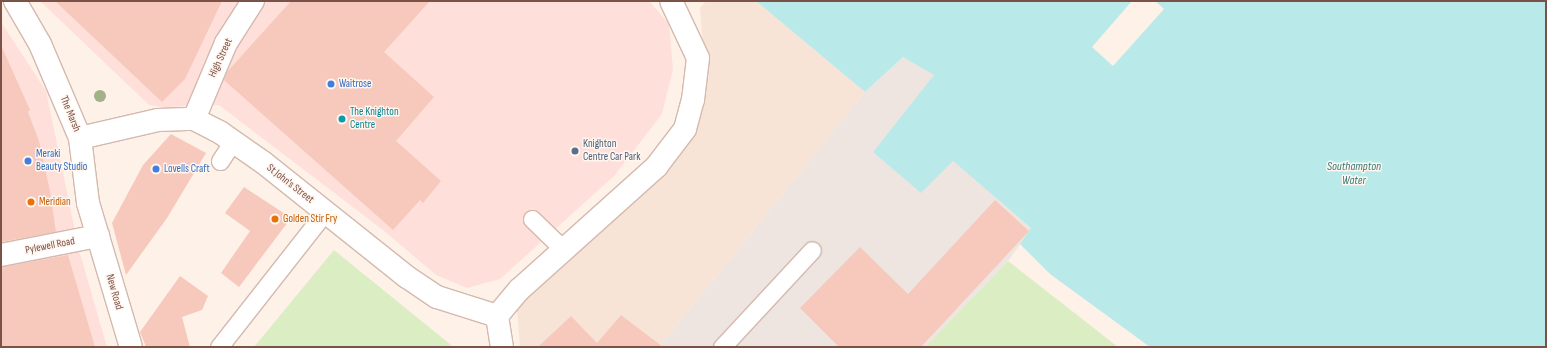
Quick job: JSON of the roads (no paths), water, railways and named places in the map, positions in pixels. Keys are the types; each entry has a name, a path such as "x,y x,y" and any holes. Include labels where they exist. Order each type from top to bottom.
{"street":[{"name":"High Street","path":"194,119 226,43 253,1"},
{"path":"502,347 497,316 520,289 656,168 685,129 693,100 698,58 671,1"},
{"name":"The Marsh","path":"19,3 40,44 80,138 88,203 98,236"},
{"path":"80,138 158,120 194,119"},
{"name":"St John's Street","path":"194,119 233,141 407,277 437,297 497,316"},
{"name":"Pylewell Road","path":"1,255 98,236"},
{"name":"New Road","path":"98,236 131,347"}],"lane":[{"path":"220,161 233,141"},
{"path":"219,347 325,212"},
{"path":"532,219 564,250"},
{"path":"722,347 812,250"}],"water":[{"name":"Southampton Water","path":"756,1 1546,1 1546,347 1150,347 1050,274 1020,244 1031,228 953,161 921,193 873,152 934,75 903,57 865,92"}],"place":[{"name":"Waitrose","path":"331,84"},
{"name":"The Knighton Centre","path":"342,119"},
{"name":"Knighton Centre Car Park","path":"575,151"},
{"name":"Meraki Beauty Studio","path":"28,161"},
{"name":"Lovells Craft","path":"156,169"},
{"name":"Meridian","path":"31,202"},
{"name":"Golden Stir Fry","path":"275,219"}]}
